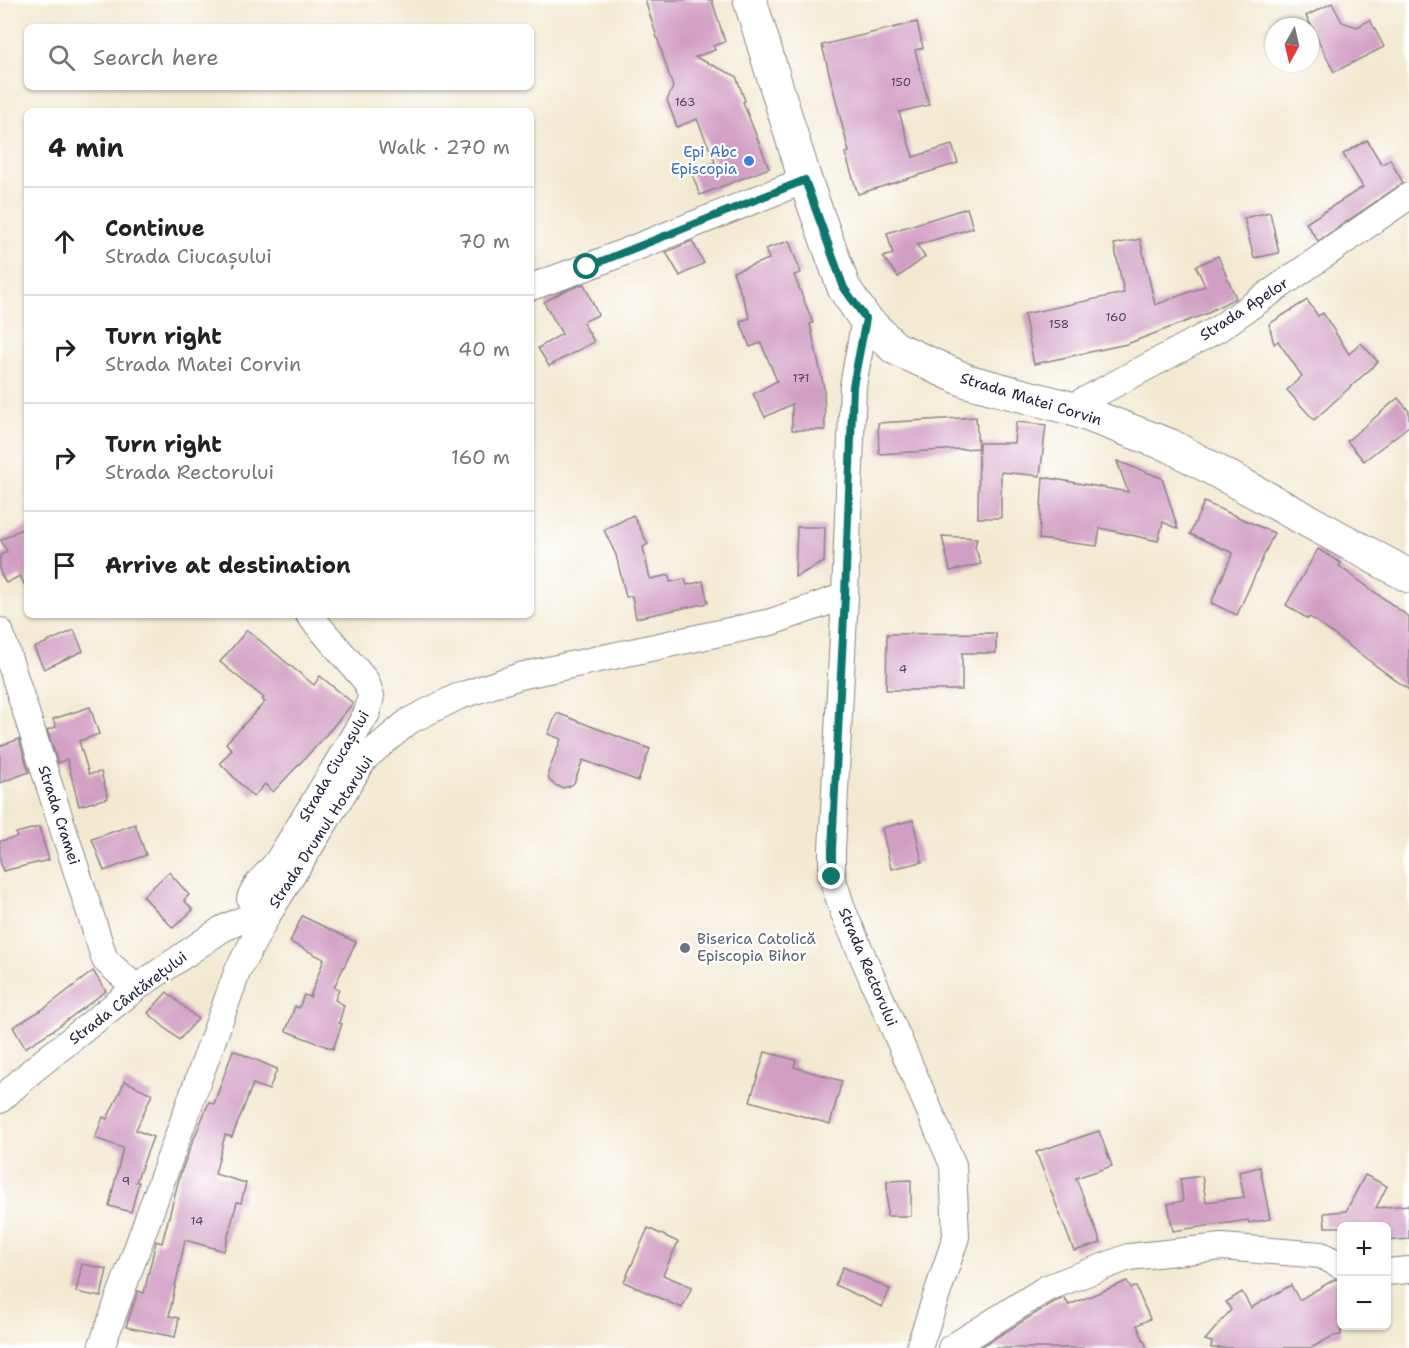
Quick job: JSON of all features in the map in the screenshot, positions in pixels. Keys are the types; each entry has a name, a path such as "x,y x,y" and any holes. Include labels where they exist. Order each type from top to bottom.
{"main road":[{"name":"Strada Matei Corvin","path":"750,0 805,180 844,288 866,319 895,348 966,381 1070,408 1171,446 1409,576"}],"street":[{"path":"534,285 587,267 805,180"},
{"name":"Strada Apelor","path":"1070,408 1218,329 1409,196"},
{"name":"Strada Rectorului","path":"866,319 853,386 832,877 843,911 953,1165 956,1237 920,1348"},
{"name":"Strada Drumul Hotarului","path":"101,1348 238,970 267,916 365,758 409,721 457,697 520,676 771,622 845,596"},
{"name":"Strada Ciucașului","path":"267,916 255,909 250,899 253,889 271,872 286,848 367,713 371,696 366,681 312,618"},
{"name":"Strada Cramei","path":"0,631 105,960 136,988"},
{"name":"Strada Cântărețului","path":"0,1100 34,1069 136,988 222,929 244,919 267,916"},
{"path":"951,1348 1047,1288 1129,1257 1222,1247 1321,1255 1337,1264"},
{"path":"1391,1271 1409,1269"}],"building":[{"path":"645,0 712,0 725,42 713,46 715,50 695,57 736,76 745,101 743,102 769,168 700,195 691,171 715,162 697,119 677,127 667,100 673,87"},
{"path":"1332,3 1342,22 1357,27 1370,20 1384,47 1334,72 1319,42 1319,18 1307,18 1306,16"},
{"path":"917,22 923,48 915,50 929,105 899,112 913,157 952,145 958,163 858,194 845,153 849,152 822,45"},
{"path":"1367,140 1382,165 1390,159 1403,183 1318,241 1306,223 1363,187 1343,154"},
{"path":"967,208 973,228 917,245 925,257 898,277 883,257 893,254 887,233"},
{"path":"1270,212 1279,253 1254,258 1244,218"},
{"path":"1140,239 1155,305 1205,286 1196,266 1218,256 1236,298 1211,312 1127,344 1034,364 1024,314 1124,293 1114,244"},
{"path":"692,241 704,263 680,276 666,252"},
{"path":"789,241 801,273 794,275 813,323 810,324 824,388 825,430 792,430 792,404 765,417 753,394 777,381 761,343 750,347 740,321 750,318 733,272 769,259 765,249"},
{"path":"584,284 598,315 583,322 594,342 549,366 538,348 562,334 544,302"},
{"path":"1307,300 1318,316 1323,313 1349,354 1361,343 1378,362 1314,420 1287,390 1302,376 1278,341 1274,344 1269,324"},
{"path":"1398,398 1409,411 1409,426 1364,461 1347,441"},
{"path":"976,417 978,448 879,454 878,423"},
{"path":"1016,422 1046,425 1040,476 1001,472 1001,518 978,518 979,443 1014,443"},
{"path":"1117,461 1162,478 1178,529 1163,522 1158,541 1100,528 1097,546 1039,539 1043,477 1128,492"},
{"path":"1204,502 1274,533 1237,615 1211,603 1233,553 1190,534"},
{"path":"633,515 648,544 643,547 650,579 669,575 670,582 685,579 687,585 703,581 708,603 636,618 632,596 626,597 616,555 604,530"},
{"path":"797,527 825,527 824,562 795,577"},
{"path":"24,528 24,583 20,576 6,583 0,572 0,555 7,552 1,540"},
{"path":"942,536 977,538 975,547 981,564 950,571"},
{"path":"1318,549 1341,563 1339,566 1409,617 1409,690 1310,617 1308,619 1286,605"},
{"path":"74,630 83,651 44,669 34,648"},
{"path":"247,630 314,685 320,676 353,703 273,792 265,784 253,797 220,763 232,750 226,743 265,702 262,700 264,698 220,662"},
{"path":"996,633 996,653 962,653 962,690 886,690 887,634"},
{"path":"90,707 99,734 79,741 89,774 101,772 108,798 79,806 67,759 58,763 47,730 56,727 53,719"},
{"path":"557,713 650,749 638,781 583,760 574,783 570,786 563,788 549,780 548,773 561,739 548,734"},
{"path":"19,739 29,772 0,783 0,746"},
{"path":"913,820 922,862 891,869 882,828"},
{"path":"135,824 146,855 104,871 92,839"},
{"path":"39,827 49,860 3,871 0,861 0,841 17,837 16,833"},
{"path":"169,872 189,895 184,900 193,910 173,928 143,896"},
{"path":"302,916 356,942 334,987 339,989 335,1000 344,1005 339,1023 342,1024 333,1049 286,1031 295,1006 299,1008 304,995 310,997 324,959 290,942"},
{"path":"93,971 106,991 25,1048 13,1027 45,1008"},
{"path":"167,992 198,1019 179,1040 148,1013"},
{"path":"233,1050 277,1069 269,1090 253,1084 232,1137 225,1135 215,1174 246,1183 241,1203 237,1202 224,1251 185,1240 169,1316 179,1318 175,1337 126,1327 138,1291 144,1293 156,1241 162,1243 180,1175 190,1148 209,1102 214,1104"},
{"path":"765,1052 796,1060 794,1067 842,1081 830,1124 750,1101"},
{"path":"125,1081 152,1094 136,1130 153,1137 136,1182 139,1182 131,1212 109,1206 123,1148 95,1138 103,1117 107,1119"},
{"path":"1099,1131 1112,1166 1076,1178 1101,1243 1074,1251 1036,1152"},
{"path":"1260,1167 1270,1219 1173,1231 1168,1204 1183,1201 1180,1179 1202,1176 1206,1202 1244,1197 1239,1172"},
{"path":"1365,1175 1387,1186 1376,1208 1409,1205 1409,1239 1391,1241 1391,1222 1337,1222 1337,1227 1325,1227 1324,1213 1346,1211"},
{"path":"911,1180 911,1216 887,1216 887,1181"},
{"path":"648,1228 678,1242 663,1275 692,1287 682,1308 624,1282"},
{"path":"82,1264 107,1269 101,1297 76,1292"},
{"path":"843,1267 890,1289 882,1307 835,1285"},
{"path":"1337,1280 1337,1330 1341,1330 1341,1335 1333,1336 1311,1348 1211,1348 1212,1342 1205,1340 1231,1310 1226,1302 1242,1292 1251,1308 1291,1285 1299,1300"},
{"path":"1127,1281 1131,1288 1136,1287 1150,1319 1137,1325 1147,1348 979,1348 1054,1302 1064,1298 1069,1305"}],"place":[{"name":"Epi Abc Episcopia","path":"749,161"},
{"name":"Biserica Catolică Episcopia Bihor","path":"685,948"}],"route":[{"path":"587,267 805,180 844,288 866,319 853,386 832,877"}]}
